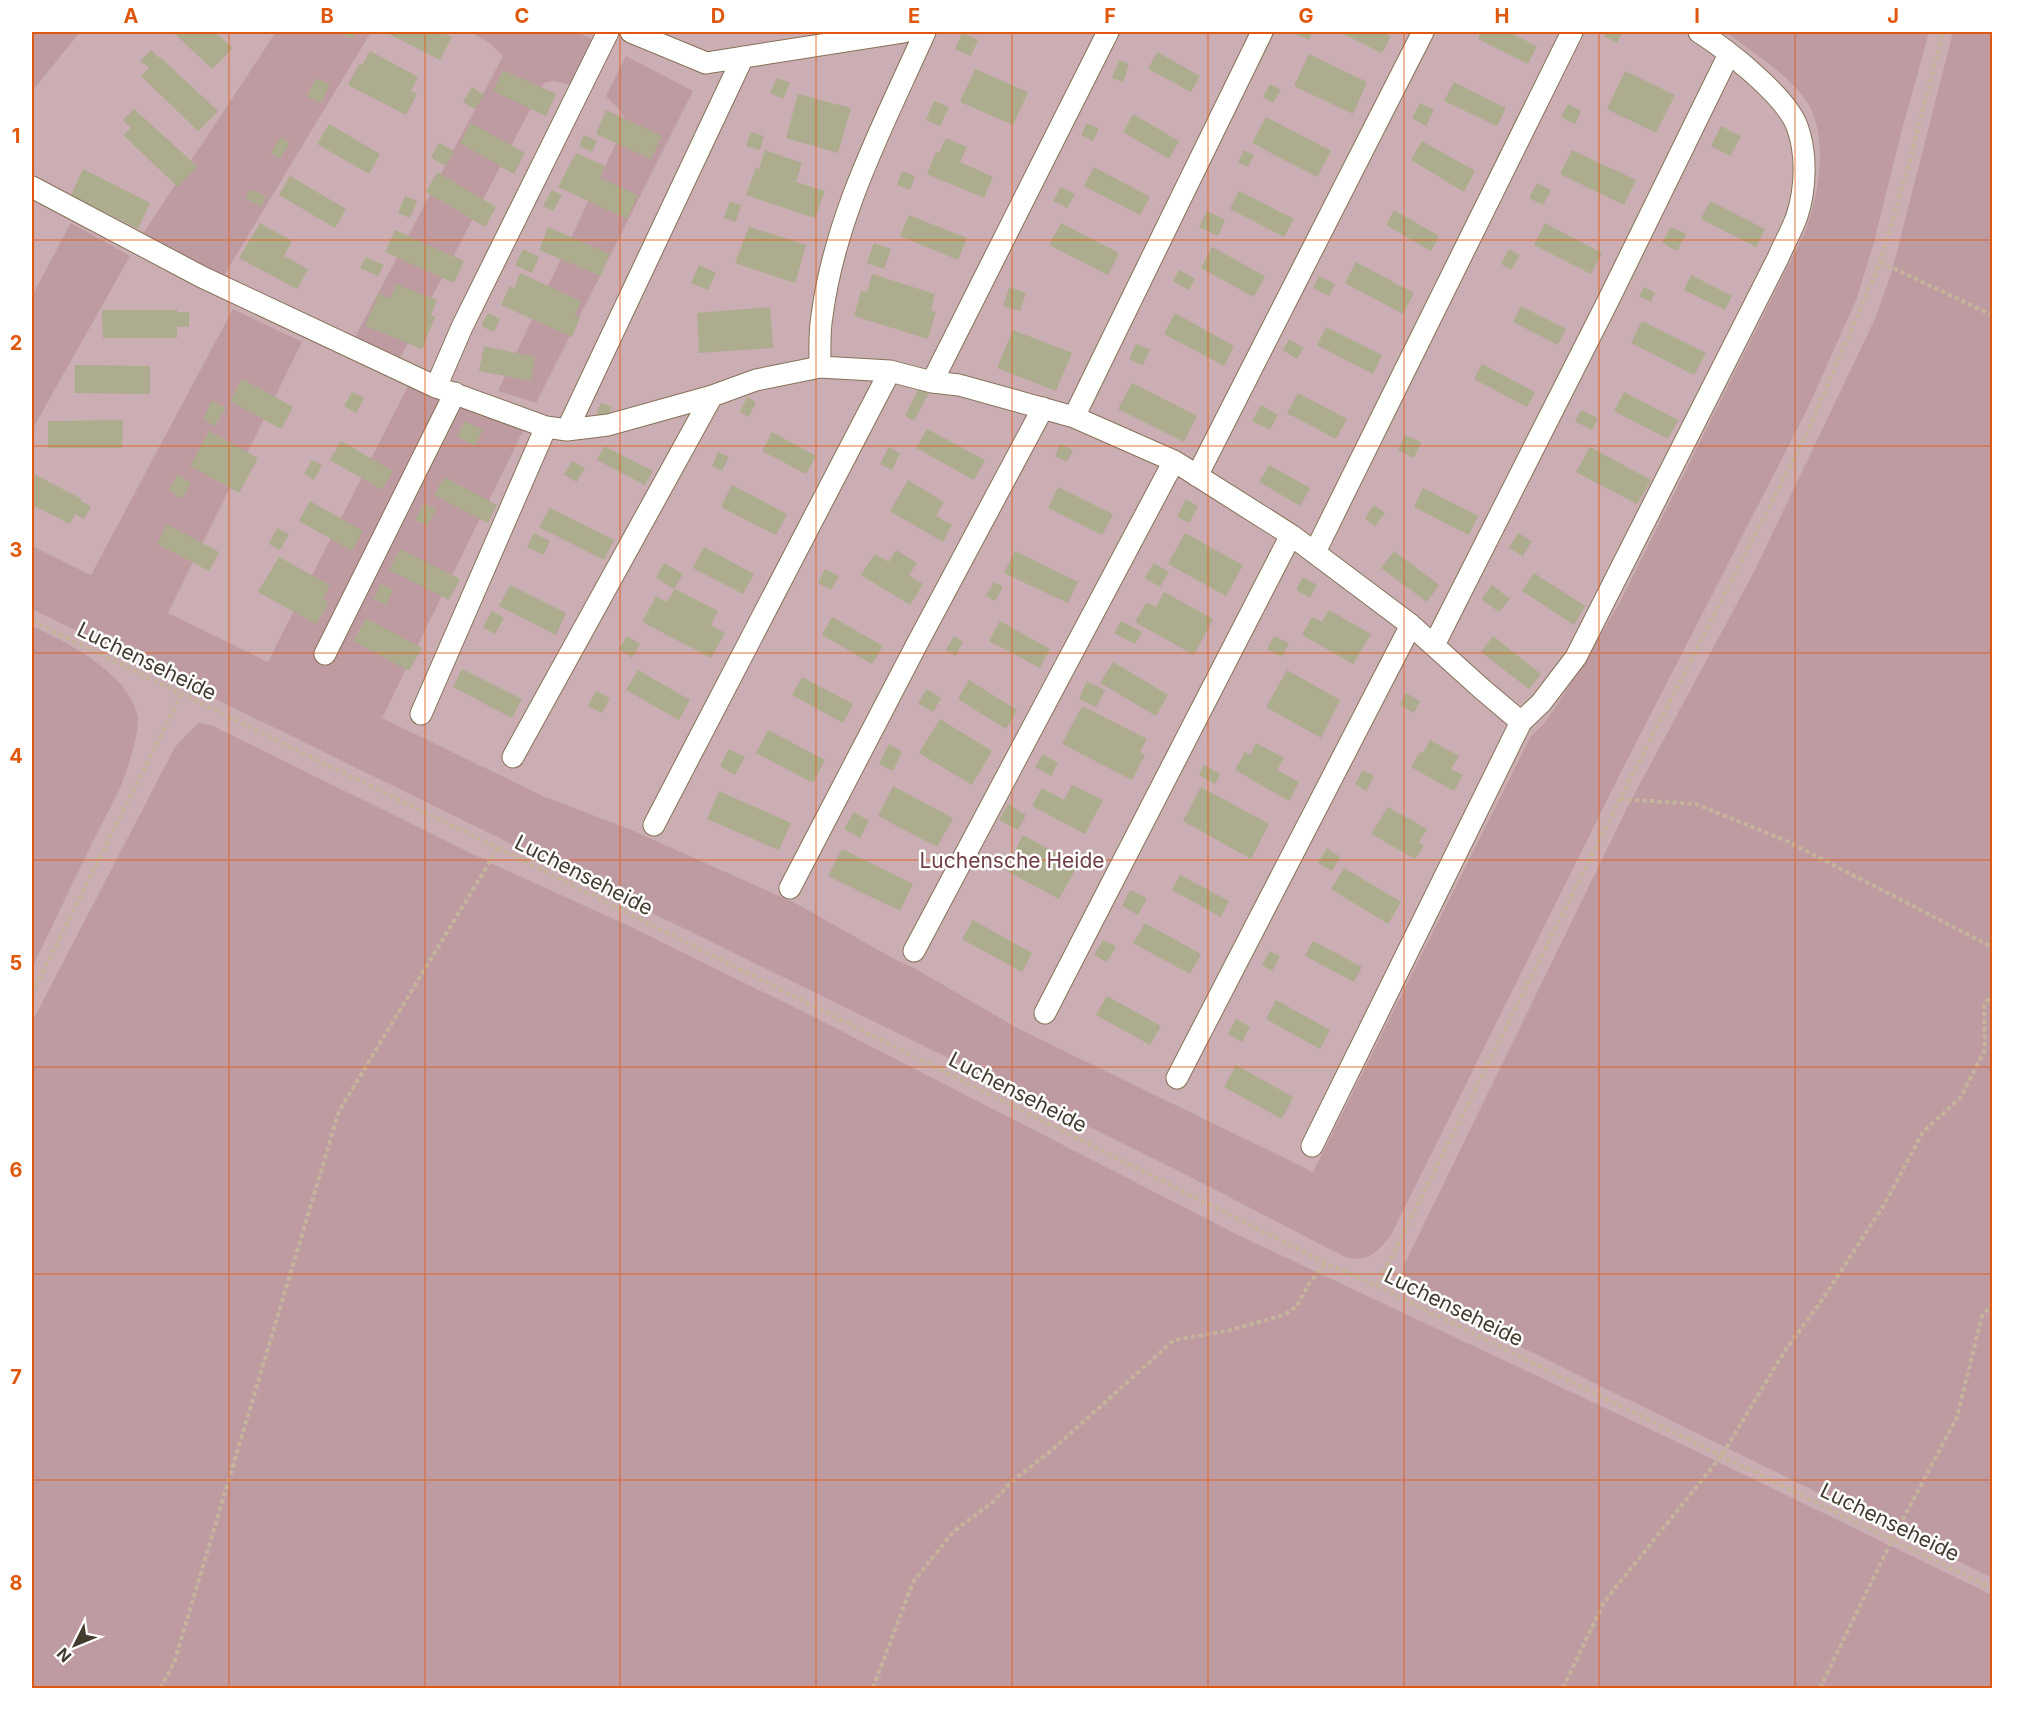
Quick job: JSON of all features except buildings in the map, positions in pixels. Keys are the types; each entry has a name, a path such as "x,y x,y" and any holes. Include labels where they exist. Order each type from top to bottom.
{"lane":[{"path":"326,654 446,390 462,327 608,32"},
{"path":"631,32 706,63 904,32"},
{"path":"820,367 821,318 831,264 852,196 925,32"},
{"path":"932,382 1108,32"},
{"path":"1074,417 1262,32"},
{"path":"1197,476 1423,32"},
{"path":"1315,552 1572,32"},
{"path":"1312,1146 1521,722 1540,703 1576,657 1773,269 1797,216 1805,161 1796,125 1772,90 1699,32"},
{"path":"1434,645 1609,299 1729,54"},
{"path":"567,430 743,57"},
{"path":"32,187 202,278 446,390 546,427 567,430 608,426 712,396 756,380 820,367 890,372 932,382 959,385 1074,417 1174,461 1291,535 1411,624 1521,722"},
{"path":"654,825 890,372"},
{"path":"513,757 712,396"},
{"path":"790,888 1043,408"},
{"path":"421,714 546,427"},
{"path":"914,951 1174,461"},
{"path":"1045,1013 1291,535"},
{"path":"1177,1078 1411,624"}],"path":[{"path":"1377,1286 1620,799 1808,431 1880,262 1907,171 1943,32"},
{"path":"1880,262 1992,315"},
{"name":"Luchenseheide","path":"32,621 498,848 1326,1263 1992,1588"},
{"path":"32,993 181,695"},
{"path":"1620,799 1696,804 1790,842 1992,947"},
{"path":"160,1689 174,1663 339,1111 498,848"},
{"path":"1563,1689 1604,1602 1722,1455 1786,1348 1822,1300 1884,1205 1923,1132 1961,1097 1985,1049 1984,1006 1992,994"},
{"path":"873,1689 913,1582 953,1532 994,1502 1010,1483 1052,1450 1174,1340 1231,1330 1284,1315 1297,1306 1310,1282 1326,1263"},
{"path":"1820,1689 1892,1540 1957,1417 1982,1316 1992,1305"}],"green space":[{"name":"Luchensche Heide","path":"32,32 1992,32 1992,1688 32,1688"}],"shaded area":[{"path":"32,32 80,32 33,90 32,89"},
{"path":"276,32 371,32 223,277 142,235"},
{"path":"470,32 577,32 604,45 583,88 554,81 544,83 400,358 354,339 503,56 488,42"},
{"path":"1725,32 1929,32 1857,298 1807,410 1620,774 1392,1233 1378,1250 1368,1257 1347,1258 1179,1171 32,609 32,546 91,575 233,309 302,342 168,613 268,662 408,386 523,431 382,718 545,797 629,829 797,904 1019,1029 1313,1172 1531,736 1543,725 1559,702 1619,604 1805,232 1814,203 1820,155 1816,123 1811,109 1805,98 1785,77"},
{"path":"1953,32 1992,32 1992,1578 1407,1291 1402,1281 1404,1265 1629,804 1754,572 1875,319 1892,271"},
{"path":"626,56 693,91 536,403 498,391 626,122 620,110 606,96"},
{"path":"71,223 130,256 32,430 32,296"},
{"path":"32,626 94,660 121,684 131,698 137,713 138,727 130,761 115,799 32,968"},
{"path":"198,723 211,725 497,866 627,925 812,1016 1238,1235 1675,1441 1992,1595 1992,1688 32,1688 32,1022 175,747"}]}
